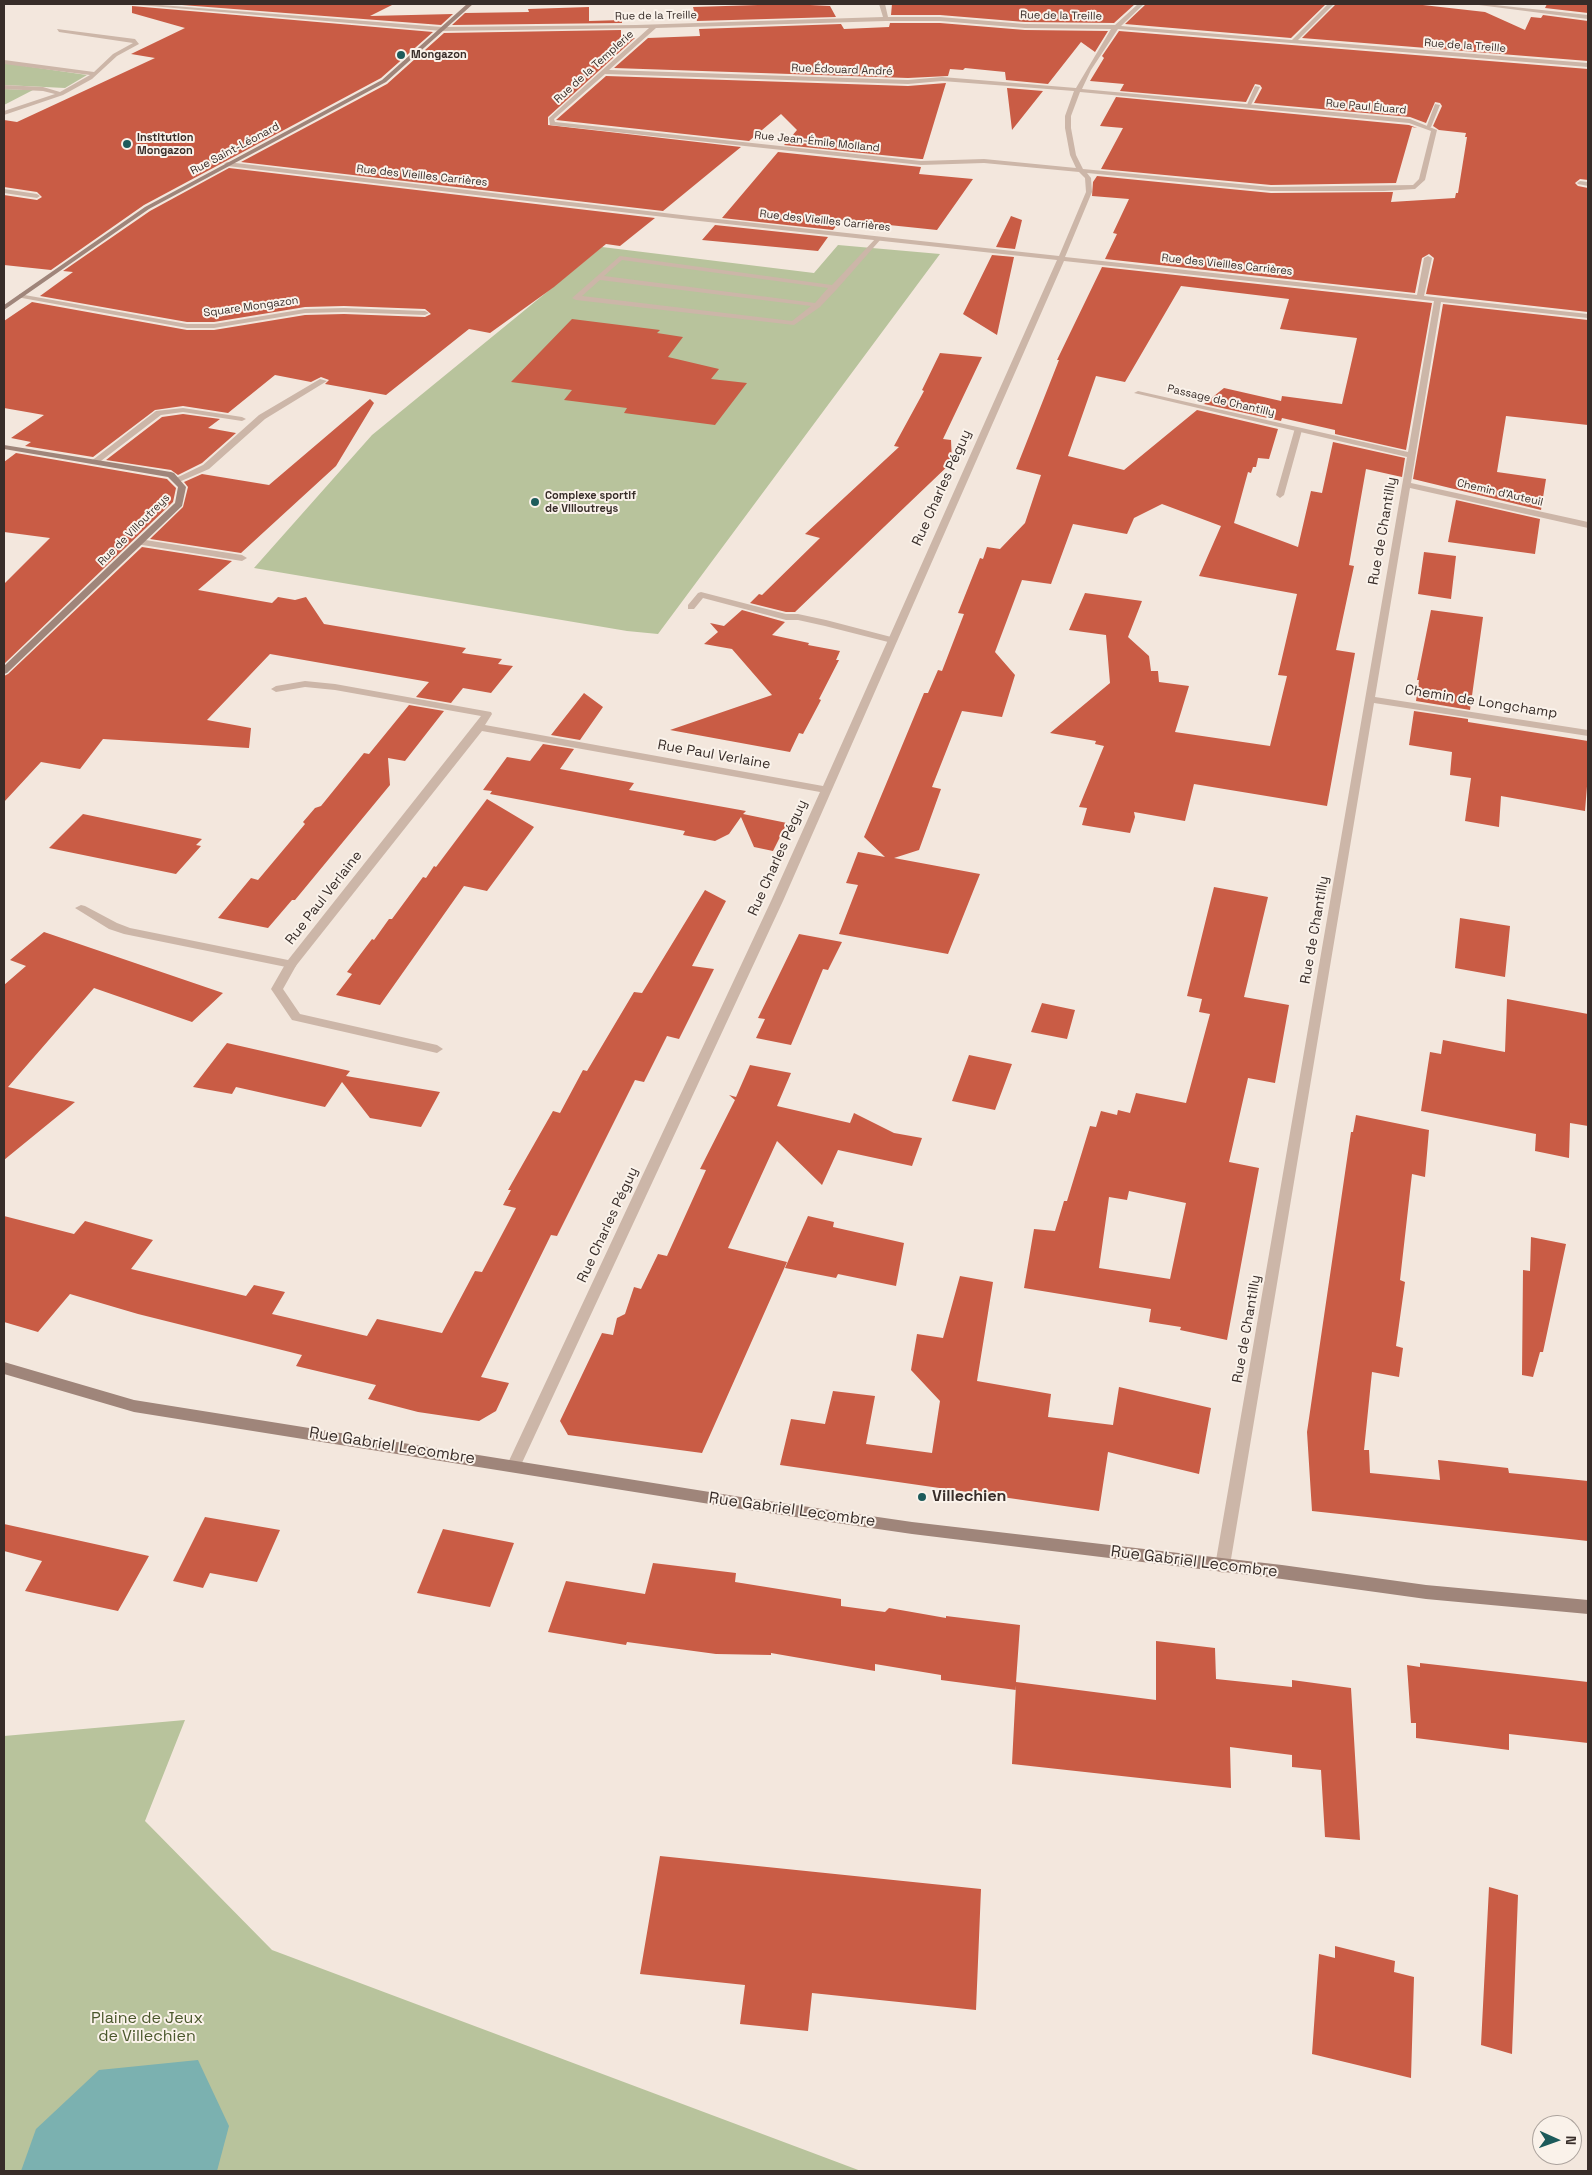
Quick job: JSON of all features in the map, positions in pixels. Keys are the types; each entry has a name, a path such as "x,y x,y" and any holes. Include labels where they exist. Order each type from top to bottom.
{"street":[{"name":"Rue de la Treille","path":"131,4 442,29 654,27 886,18 940,19 1025,26 1117,27 1294,41 1400,52 1588,65"},
{"name":"Rue Saint-Léonard","path":"4,308 140,212 384,81 470,4"},
{"path":"882,4 886,18"},
{"name":"Rue Charles Péguy","path":"514,1465 777,901 1061,259 1089,192 1088,178 1081,171 1073,155 1068,128 1068,116 1088,70 1117,27 1141,4"},
{"path":"1294,41 1331,4"},
{"path":"1474,4 1588,17"},
{"name":"Rue de la Templerie","path":"552,124 551,119 654,27"},
{"path":"4,113 61,94 95,74 115,55 136,44 135,41 59,30"},
{"path":"4,62 95,74"},
{"name":"Rue Édouard André","path":"604,72 908,82 956,79 1078,90"},
{"path":"4,87 43,89 61,94"},
{"path":"1248,106 1257,87"},
{"name":"Rue Paul Éluard","path":"1078,90 1410,121 1428,127"},
{"path":"1081,171 1260,189 1415,187 1422,180 1434,130 1428,127 1436,105"},
{"name":"Rue Jean-Émile Molland","path":"552,124 921,163 984,161 1081,171"},
{"name":"Rue des Vieilles Carrières","path":"227,164 878,239 1588,316"},
{"path":"1580,183 1588,184"},
{"path":"4,191 37,196"},
{"path":"834,287 620,258 576,298 794,323 817,305 834,287 878,239"},
{"path":"1420,297 1428,258"},
{"path":"599,278 817,305"},
{"name":"Square Mongazon","path":"22,296 187,326 214,326 284,312 344,310 425,313"},
{"name":"Rue de Chantilly","path":"1223,1566 1438,300"},
{"path":"176,480 206,467 262,417 323,381"},
{"name":"Passage de Chantilly","path":"1138,393 1411,455"},
{"path":"94,462 159,413 183,410 242,419"},
{"path":"1280,495 1298,430"},
{"name":"Rue de Villoutreys","path":"4,447 171,475 182,487 179,504 4,671"},
{"name":"Chemin d'Auteuil","path":"1406,484 1588,525"},
{"path":"139,542 242,558"},
{"path":"691,607 701,595 786,617 798,617 826,623 892,640"},
{"path":"276,689 305,684 336,687 487,714 479,728"},
{"name":"Chemin de Longchamp","path":"1370,699 1588,733"},
{"name":"Rue Paul Verlaine","path":"81,908 113,926 128,931 291,964 479,728 826,790"},
{"path":"291,964 277,990 296,1017 437,1049"},
{"name":"Rue Gabriel Lecombre","path":"4,1368 134,1406 514,1465 592,1480 912,1528 1426,1592 1588,1607"}],"green space":[{"path":"4,63 87,75 65,88 4,85"},
{"path":"4,89 33,90 4,105"},
{"name":"Complexe sportif de Villoutreys","path":"838,245 940,254 658,634 627,631 254,568 372,435 602,247 814,273"},
{"name":"Plaine de Jeux de Villechien","path":"185,1720 145,1821 272,1950 861,2171 4,2171 4,1736"}],"water":[{"path":"198,2060 229,2126 217,2171 21,2171 36,2129 99,2070"}],"building":[{"path":"169,4 394,4 370,16 453,14 441,25"},
{"path":"790,4 830,6 836,17 697,21 693,7"},
{"path":"892,4 1135,4 1114,23 1025,22 940,15 891,15"},
{"path":"1146,4 1326,4 1291,38 1125,24"},
{"path":"1336,4 1414,4 1485,12 1525,30 1531,17 1541,18 1543,15 1588,21 1588,61 1302,38"},
{"path":"1547,4 1588,4 1588,13 1545,8"},
{"name":"Institution Mongazon","path":"132,6 433,32 381,78 144,205 51,270 4,265 4,195 37,200 42,197 37,192 4,187 4,120 17,122 155,58 131,54 185,28 132,13"},
{"path":"589,7 589,21 622,20 622,23 452,25 465,13 529,12 528,9"},
{"path":"890,23 940,23 1025,30 1108,31 1095,52 1081,42 1048,84 1006,80 1005,72 965,68 963,70 950,69 948,76 908,78 614,68 648,38 700,36 699,29 841,24 844,29 889,27"},
{"path":"621,30 621,39 635,38 548,117 548,125 741,147 663,211 241,162 387,84 444,33"},
{"path":"1119,31 1588,69 1588,180 1580,179 1575,183 1578,186 1588,188 1588,312 1426,294 1434,258 1429,254 1422,258 1415,293 1105,259 1117,234 1113,233 1129,199 1092,196 1093,182 1097,176 1271,193 1393,192 1391,202 1455,198 1456,193 1458,193 1467,137 1465,137 1466,133 1439,130 1433,126 1442,106 1440,103 1435,102 1426,123 1410,117 1254,103 1262,88 1260,85 1255,84 1246,102 1120,91 1124,84 1090,81 1104,58 1102,56"},
{"path":"606,76 908,86 946,83 923,159 921,159 784,145 797,130 781,114 749,141 556,120"},
{"path":"1007,88 1043,91 1012,130"},
{"path":"1116,97 1409,125 1417,128 1412,127 1396,183 1271,185 1101,169 1123,128 1100,126"},
{"path":"778,152 921,167 919,174 973,179 937,230 841,220 833,230 722,218"},
{"path":"229,168 655,218 620,246 606,244 554,287 490,333 469,329 386,395 325,384 329,380 321,377 311,382 275,375 228,413 183,406 155,410 93,457 25,446 31,442 11,438 44,415 4,408 4,321 32,302 187,330 214,330 305,315 344,314 425,317 431,314 425,309 344,306 305,307 214,322 187,322 40,296 73,272 63,271 150,211"},
{"path":"1011,216 1022,220 1015,249 996,247"},
{"path":"715,225 828,237 818,251 702,240"},
{"path":"992,255 1014,257 997,335 963,314"},
{"path":"1102,267 1432,303 1406,450 1335,434 1335,430 1282,418 1281,421 1204,404 1224,388 1281,401 1282,396 1342,404 1357,338 1280,329 1289,299 1181,286 1125,382 1096,376 1068,456 1124,470 1197,410 1278,429 1269,459 1258,458 1256,467 1253,467 1251,473 1248,472 1234,523 1298,547 1311,491 1322,493 1333,442 1405,458 1402,477 1366,469 1349,565 1354,566 1336,650 1355,653 1327,806 1194,784 1185,821 1134,812 1135,817 1130,833 1082,825 1087,808 1079,807 1104,746 1095,744 1096,741 1050,733 1110,683 1106,635 1069,630 1085,593 1142,601 1128,637 1149,656 1151,671 1158,671 1159,682 1189,686 1175,732 1270,746 1287,676 1278,675 1297,594 1199,576 1221,526 1162,504 1134,518 1127,534 1073,524 1051,584 1022,580 995,652 1015,675 1002,717 962,711 932,787 941,789 919,850 894,858 980,874 948,954 839,934 858,885 846,883 858,852 885,857 864,837 924,693 928,693 938,670 942,671 964,614 958,613 980,558 983,559 987,547 1000,549 1025,523 1041,475 1016,469 1059,360 1057,360"},
{"path":"1443,304 1588,320 1588,425 1506,416 1497,472 1546,479 1541,510 1413,479"},
{"path":"572,319 660,330 657,333 683,337 668,357 719,369 711,379 747,383 715,425 624,413 627,408 564,400 572,390 511,382"},
{"path":"940,353 982,357 943,439 951,440 952,462 795,612 786,612 750,603 759,594 762,595 820,538 805,534 899,447 894,446 924,391 922,390"},
{"path":"370,399 374,403 336,466 241,553 150,539 183,507 188,487 184,482 202,474 269,485"},
{"path":"183,414 220,419 208,428 236,433 202,463 178,475 171,470 106,460 162,417"},
{"path":"16,453 167,479 176,488 173,502 4,664 4,584 50,538 4,532 4,462"},
{"path":"1456,500 1540,519 1535,554 1448,542"},
{"path":"142,547 232,561 198,590 272,603 278,597 295,600 306,597 324,624 466,648 462,653 502,659 498,664 513,666 491,693 463,688 451,703 416,697 429,682 270,654 207,720 251,728 249,748 103,739 80,769 41,762 4,802 4,676"},
{"path":"1424,552 1456,556 1451,599 1418,594"},
{"path":"742,610 785,622 772,635 840,651 836,660 839,660 819,699 821,700 803,734 799,733 790,752 670,730 772,695 732,649 704,644 718,632 710,623 724,626"},
{"path":"1431,610 1483,617 1470,710 1416,701 1419,680 1417,680"},
{"path":"584,693 603,707 580,740 551,735"},
{"path":"409,705 444,711 405,761 388,758 390,785 295,900 292,900 268,928 218,918 251,878 258,880 305,824 303,822 315,808 321,806 364,753 369,754"},
{"path":"1414,711 1468,719 1468,722 1588,741 1585,811 1501,796 1499,827 1465,821 1471,778 1450,775 1452,752 1409,745"},
{"path":"543,744 574,749 560,769 634,783 629,790 746,811 743,814 787,823 773,851 754,847 741,817 729,834 715,841 683,835 685,831 490,794 492,791 483,790 507,757 530,761"},
{"path":"487,799 534,827 487,891 464,886 380,1005 336,995 352,974 347,972 372,939 374,940 389,919 392,919 423,877 426,878 434,866 436,867"},
{"path":"83,814 202,839 196,845 201,846 176,874 49,848"},
{"path":"1214,887 1268,897 1244,997 1289,1005 1275,1083 1248,1078 1229,1162 1259,1168 1227,1340 1180,1330 1181,1327 1149,1322 1151,1309 1024,1288 1034,1229 1055,1231 1064,1201 1067,1201 1090,1126 1096,1127 1101,1111 1117,1115 1118,1110 1130,1113 1136,1093 1186,1103 1210,1014 1199,1012 1202,999 1187,996","holes":["1129,1191 1186,1203 1170,1279 1099,1268 1109,1197 1127,1200"]},
{"path":"705,890 726,901 692,966 714,969 679,1039 667,1036 644,1082 635,1080 557,1236 551,1235 481,1377 509,1383 496,1411 479,1421 418,1412 368,1399 376,1385 296,1366 302,1355 138,1314 70,1294 38,1332 4,1322 4,1216 74,1234 85,1221 153,1240 131,1269 246,1296 254,1285 285,1292 272,1314 367,1336 377,1319 442,1333 475,1271 482,1272 516,1208 503,1205 511,1190 508,1190 553,1111 560,1113 583,1070 587,1071 634,992 642,993"},
{"path":"1460,918 1510,926 1505,977 1455,968"},
{"path":"44,932 223,993 192,1022 94,988 8,1087 75,1102 4,1160 4,985 26,966 10,960"},
{"path":"799,934 842,942 828,970 823,969 791,1045 756,1038 765,1019 758,1018"},
{"path":"1507,999 1588,1014 1588,1126 1570,1123 1569,1158 1535,1151 1536,1134 1421,1111 1430,1052 1441,1054 1443,1040 1505,1052"},
{"path":"1042,1003 1075,1010 1067,1039 1031,1032"},
{"path":"227,1043 350,1071 346,1076 440,1092 421,1127 370,1118 342,1082 325,1107 236,1087 232,1094 193,1087"},
{"path":"969,1055 1012,1064 995,1110 952,1101"},
{"path":"750,1065 791,1073 777,1106 850,1123 854,1113 894,1133 922,1138 912,1166 838,1150 822,1185 777,1141 728,1248 787,1262 702,1453 568,1435 560,1421 602,1333 613,1335 617,1318 625,1314 634,1287 641,1289 658,1254 667,1256 706,1170 700,1169 735,1100 729,1095 736,1097"},
{"path":"1356,1115 1429,1130 1425,1177 1412,1174 1400,1280 1405,1282 1396,1346 1403,1348 1399,1377 1372,1372 1364,1450 1369,1450 1370,1473 1440,1480 1438,1460 1508,1468 1509,1473 1588,1481 1588,1541 1312,1511 1307,1432 1351,1132 1353,1132"},
{"path":"808,1216 834,1222 833,1227 904,1243 896,1286 838,1274 836,1278 785,1268"},
{"path":"1531,1237 1566,1244 1543,1352 1540,1352 1533,1377 1522,1375 1523,1270 1530,1271"},
{"path":"960,1276 993,1282 977,1381 1051,1394 1048,1417 1113,1425 1119,1387 1211,1408 1199,1474 1108,1452 1099,1511 780,1465 791,1419 825,1424 833,1391 875,1396 866,1444 932,1453 940,1401 911,1370 917,1334 943,1338"},
{"path":"205,1517 280,1530 257,1582 210,1573 203,1588 173,1581"},
{"path":"4,1524 149,1556 118,1611 25,1591 42,1561 4,1551"},
{"path":"443,1529 514,1543 490,1607 417,1593"},
{"path":"653,1563 736,1573 735,1582 841,1599 841,1606 885,1612 889,1608 946,1618 946,1616 1020,1625 1016,1682 1156,1700 1156,1641 1215,1648 1216,1679 1292,1687 1292,1680 1351,1688 1360,1840 1325,1837 1321,1770 1292,1767 1292,1755 1230,1747 1231,1788 1012,1764 1016,1690 941,1680 941,1675 875,1664 875,1671 771,1653 771,1655 716,1654 627,1642 626,1645 548,1632 566,1581 645,1594"},
{"path":"1420,1663 1588,1682 1588,1743 1509,1734 1509,1750 1416,1738 1416,1723 1411,1723 1407,1665 1420,1667"},
{"path":"660,1856 981,1889 976,2010 812,1993 808,2031 740,2024 745,1985 640,1974"},
{"path":"1489,1887 1518,1895 1512,2054 1481,2045"},
{"path":"1335,1946 1395,1961 1394,1972 1414,1977 1411,2078 1312,2054 1319,1954 1335,1958"}],"place":[{"name":"Mongazon","path":"401,55"},
{"name":"Institution Mongazon","path":"127,144"},
{"name":"Complexe sportif de Villoutreys","path":"535,502"},
{"name":"Villechien","path":"922,1497"}]}
